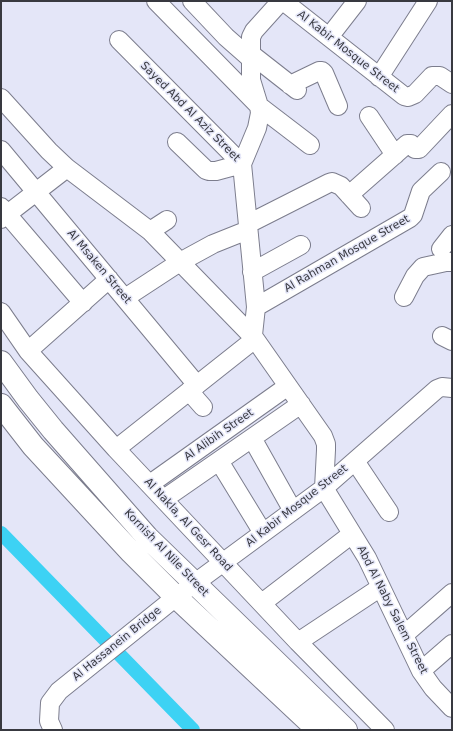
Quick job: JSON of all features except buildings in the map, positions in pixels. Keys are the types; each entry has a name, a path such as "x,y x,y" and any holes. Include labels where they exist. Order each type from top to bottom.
{"main road":[{"name":"Kornish Al Nile Street","path":"1,362 53,430 147,537 346,730"},
{"name":"Kornish Al Nile Street","path":"1,405 33,446 131,552 176,597 318,730"}],"street":[{"path":"156,1 259,106 310,145"},
{"path":"192,1 226,37 293,87 319,71 322,71 338,106"},
{"path":"177,142 206,170 216,171 242,164 259,120 259,106 251,80 252,33 282,1"},
{"name":"Al Kabir Mosque Street","path":"282,1 401,94 408,97 415,94 432,76 449,77"},
{"path":"329,37 357,1"},
{"path":"379,77 428,1"},
{"name":"Sayed Abd Al Aziz Street","path":"119,40 242,164 256,307 254,337"},
{"path":"1,98 49,151 67,168 150,231 254,337 323,436 326,444 324,488"},
{"path":"125,298 180,262 329,183 338,184 355,202 395,154 408,144 411,144 416,150 419,149 452,114"},
{"path":"369,116 395,154"},
{"name":"Al Msaken Street","path":"1,150 125,298 193,388 203,407"},
{"path":"67,168 36,192 3,213 83,303"},
{"name":"Al Rahman Mosque Street","path":"256,307 410,218 413,215 421,191 441,172"},
{"path":"150,231 167,220"},
{"path":"404,297 414,276 423,267 446,262 452,235"},
{"path":"252,272 301,245"},
{"path":"28,351 108,279"},
{"name":"Al Nakla, Al Gesr Road","path":"1,312 28,351 116,449 298,642 385,730"},
{"path":"116,449 254,337"},
{"name":"Al Alibih Street","path":"150,484 288,386"},
{"name":"Al Kabir Mosque Street","path":"176,597 324,488 438,389 442,387 452,388"},
{"path":"164,499 301,404"},
{"path":"252,438 293,510"},
{"path":"219,461 263,533"},
{"path":"355,461 389,512"},
{"name":"Abd Al Naby Salem Street","path":"324,488 367,558 421,671 452,708"},
{"path":"262,603 352,534"},
{"path":"298,642 381,587"},
{"path":"404,635 452,593"},
{"name":"Al Hassanein Bridge","path":"54,730 49,721 50,703 59,691 176,597"},
{"path":"421,671 452,644"}],"waterway":[{"path":"1,533 193,730"}]}
